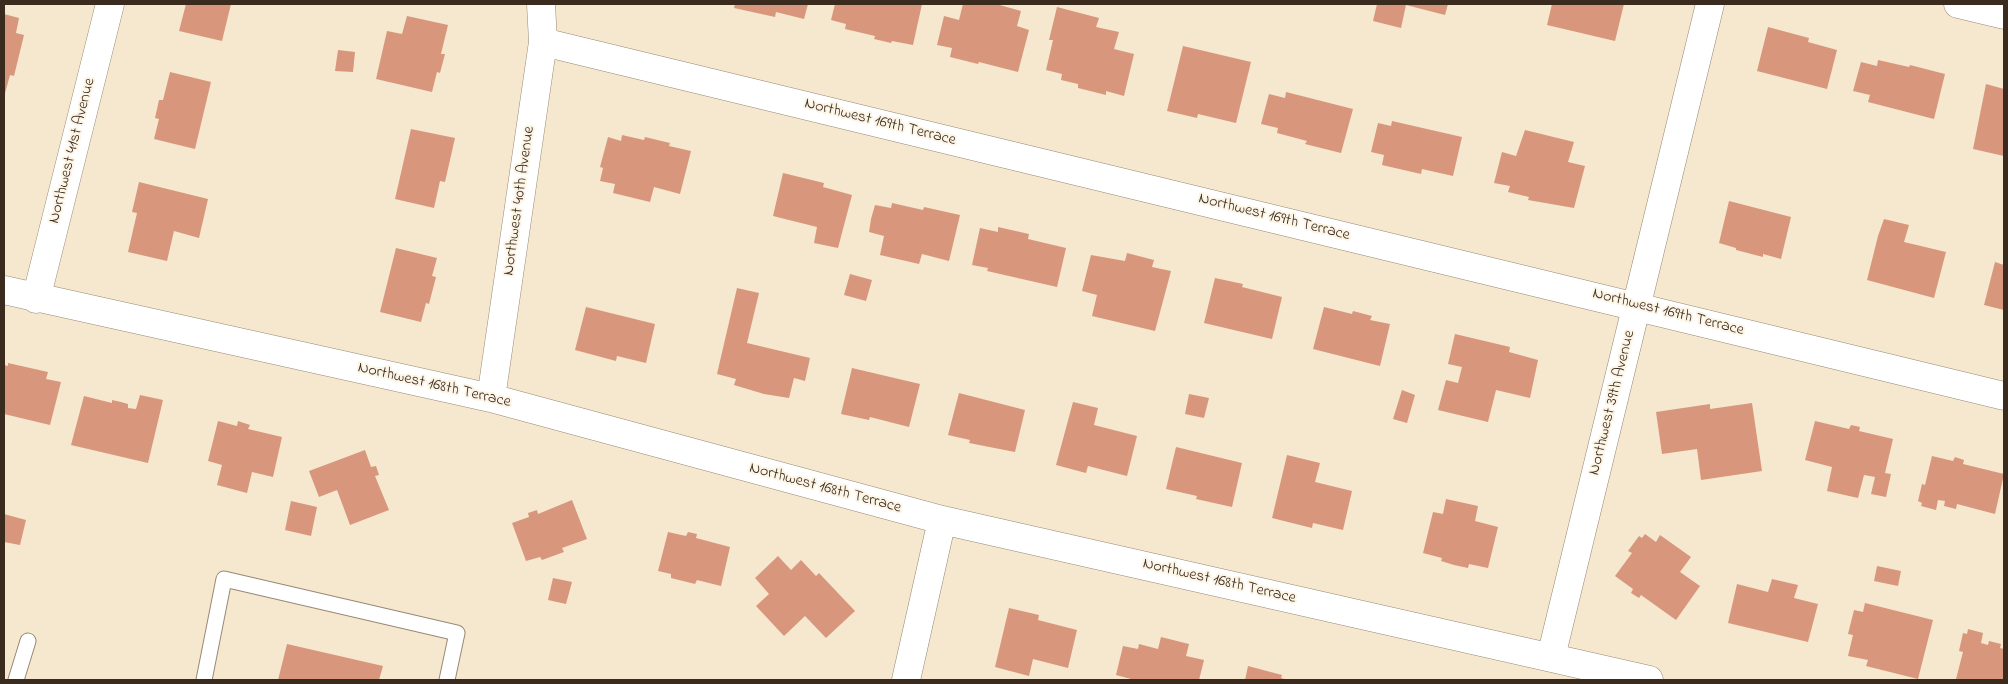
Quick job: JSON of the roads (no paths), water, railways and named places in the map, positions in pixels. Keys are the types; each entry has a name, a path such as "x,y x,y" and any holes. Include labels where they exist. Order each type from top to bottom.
{"street":[{"name":"Northwest 41st Avenue","path":"36,299 110,4"},
{"name":"Northwest 40th Avenue","path":"491,398 543,42 542,4"},
{"name":"Northwest 39th Avenue","path":"1551,657 1710,4"},
{"path":"1958,4 2004,15"},
{"name":"Northwest 169th Terrace","path":"543,42 2004,396"},
{"name":"Northwest 168th Terrace","path":"4,290 36,299 491,398 942,520 1649,680"},
{"path":"906,680 942,520"}],"lane":[{"path":"204,680 224,579 457,633 447,680"},
{"path":"16,680 28,641"}]}
